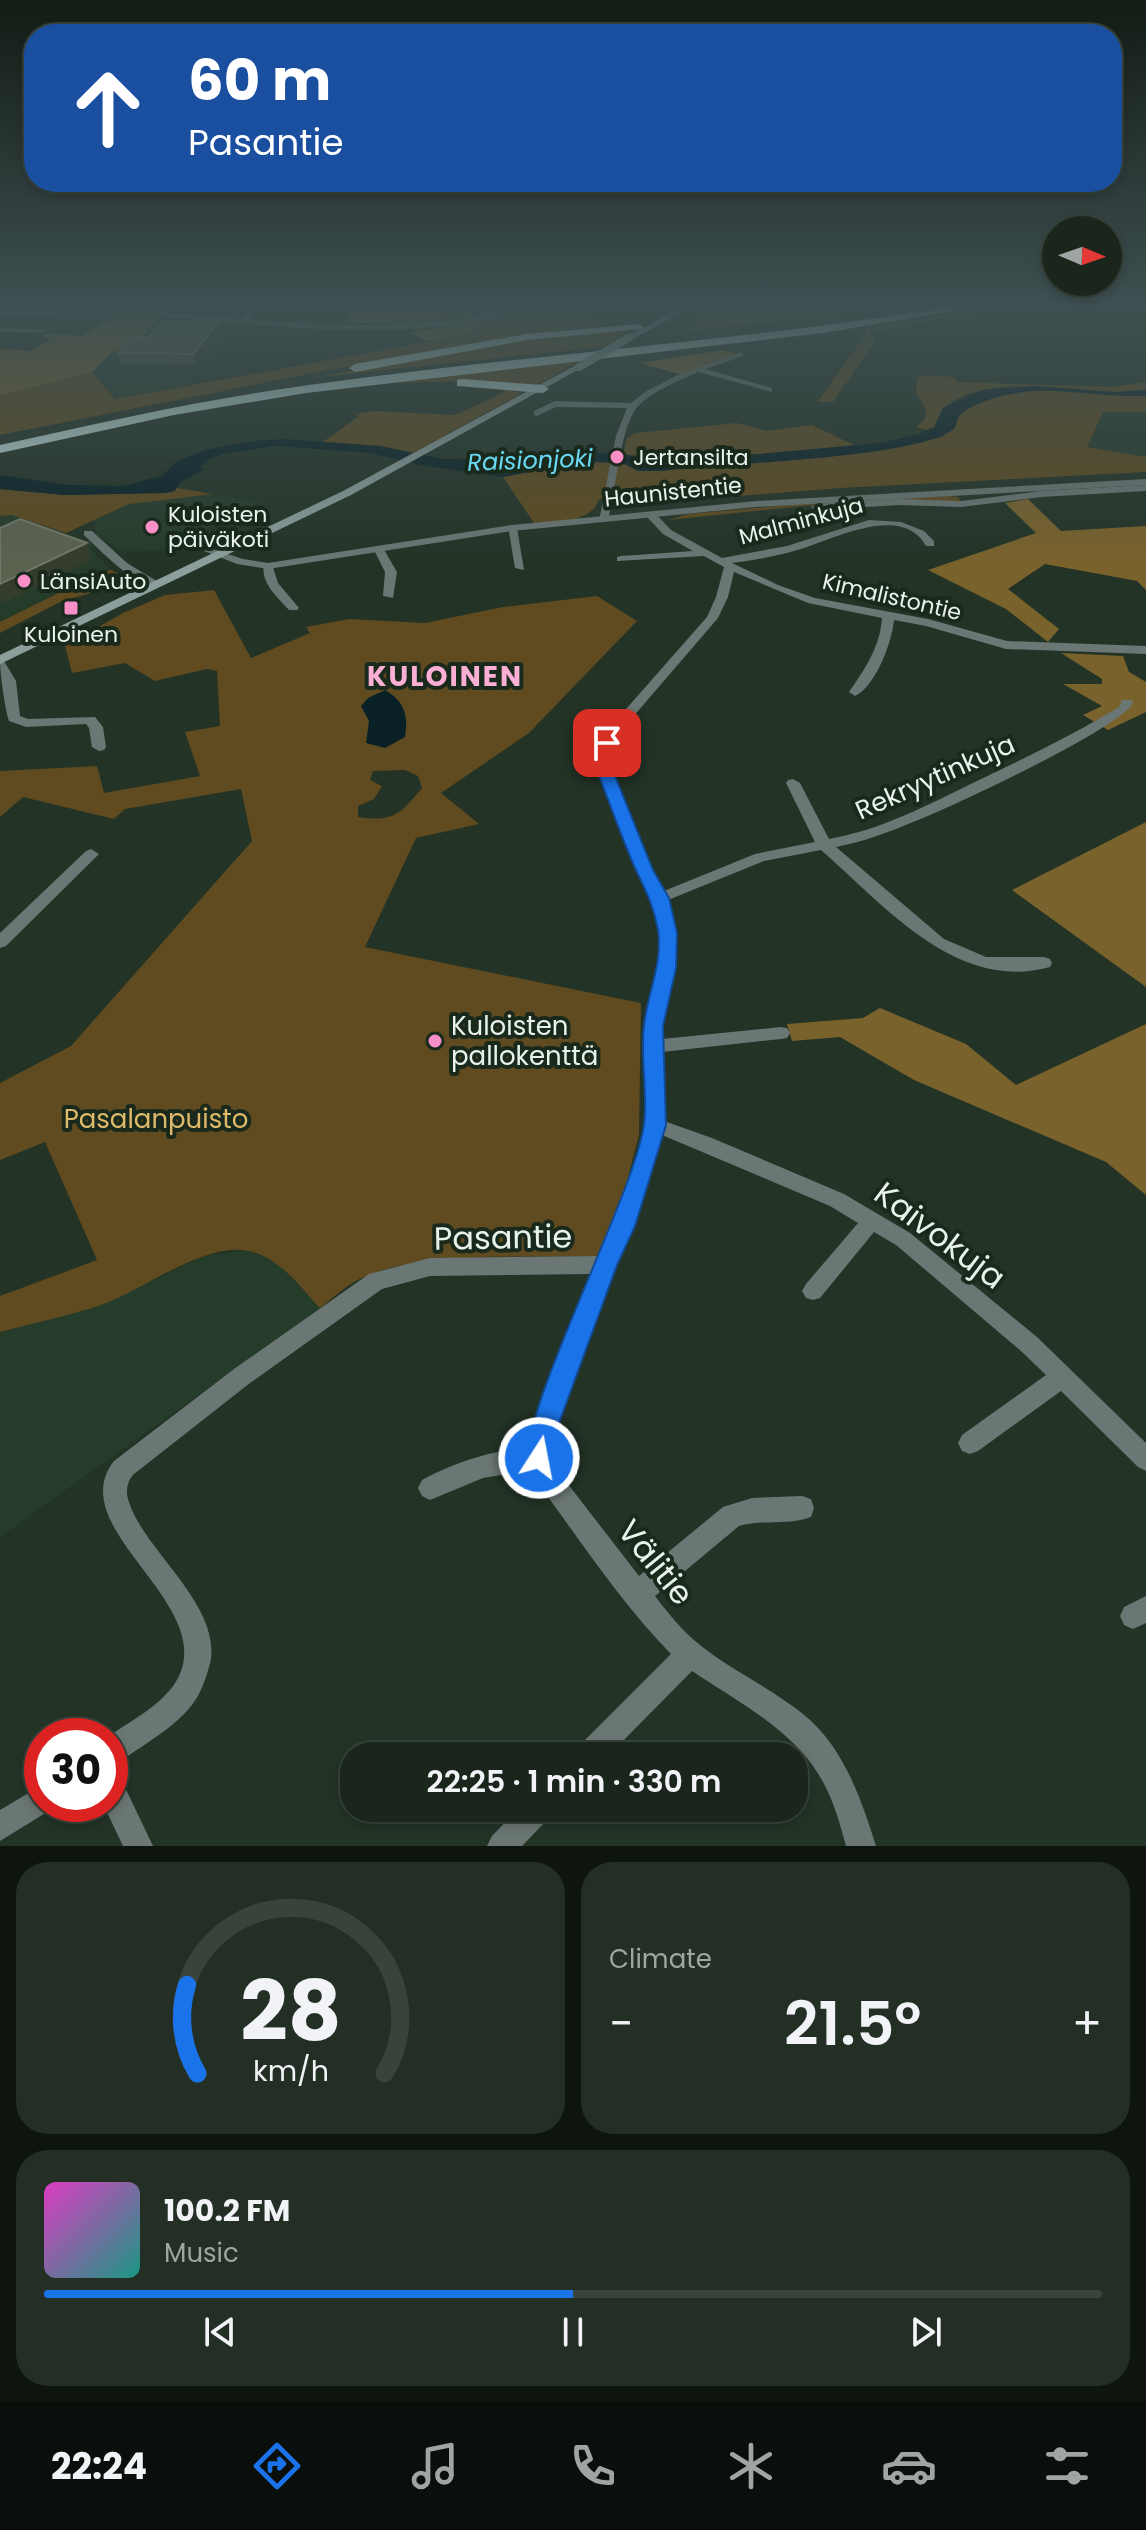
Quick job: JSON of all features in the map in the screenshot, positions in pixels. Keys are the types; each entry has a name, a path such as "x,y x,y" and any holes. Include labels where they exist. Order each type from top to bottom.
{"highway":[{"path":"0,440 234,392"},
{"path":"202,399 248,392"},
{"path":"0,449 152,416 292,392"}],"main road":[{"path":"0,648 379,476 537,392"},
{"path":"0,662 151,582"}],"street":[{"path":"537,413 555,404 632,406 656,392"},
{"path":"603,519 632,406"},
{"name":"Haunistentie","path":"215,553 268,566 512,528 794,501 1146,485"},
{"name":"Haunistentie","path":"816,507 899,502 970,503 1146,485"},
{"path":"961,492 970,503"},
{"name":"Kimalistontie","path":"651,515 667,532 795,595 1018,647 1146,650"},
{"name":"Malminkuja","path":"726,563 800,546 863,522 902,525 928,539 930,544"},
{"path":"512,528 520,568"},
{"path":"88,533 123,565 151,582"},
{"path":"379,550 391,572 389,596"},
{"path":"621,559 707,553"},
{"name":"Pasantie","path":"128,1738 174,1704 196,1673 198,1641 195,1626 116,1505 115,1480 127,1464 242,1376 376,1281 430,1267 605,1265 637,1190 655,1125 653,1026 667,968 668,933 660,898 633,842 605,771 603,756 610,736 621,722 712,618 722,597 726,563"},
{"path":"268,566 273,583 293,608"},
{"path":"855,692 873,669 888,630 888,616"},
{"path":"0,662 10,681 14,718 26,723 90,720 96,727 99,747"},
{"name":"Rekryytinkuja","path":"660,898 760,857 870,834 1009,773 1115,716 1127,703"},
{"path":"793,783 824,845 938,943 984,963 1044,963"},
{"path":"0,942 91,854"},
{"path":"653,1046 781,1033"},
{"name":"Kaivokuja","path":"655,1125 720,1149 837,1200 903,1239 1063,1376 1146,1459"},
{"path":"813,1291 873,1219"},
{"path":"430,1488 463,1470 501,1460 539,1458 546,1423 605,1265"},
{"path":"970,1443 1063,1376"},
{"name":"Välitie","path":"539,1458 556,1492 661,1625 690,1654 794,1724 813,1744 832,1770 861,1846"},
{"path":"637,1594 732,1516 752,1510 802,1508"},
{"path":"603,1742 690,1654"},
{"path":"0,1827 24,1811"},
{"path":"127,1822 138,1846"},
{"path":"502,1846 525,1822"}],"shaded area":[{"path":"108,392 150,392 114,399"},
{"path":"1103,412 1146,412 1146,457 1087,447"},
{"name":"Kuloisten päiväkoti","path":"213,494 261,502 163,550 123,552 97,535 93,520 129,504"},
{"path":"1028,499 1061,531 1146,526 1146,590 1137,581 1045,564 1008,589 1059,629 1048,642 1006,609 928,570 1036,533 1005,503"},
{"path":"12,515 96,544 89,548 111,570 0,622 0,516"},
{"path":"1061,653 1123,656 1129,672 1146,682 1146,712 1108,730 1083,715 1102,706 1063,684 1102,684 1102,679"},
{"path":"1146,822 1146,987 1012,890"},
{"path":"880,1008 966,1044 1016,1085 1146,1024 1146,1195 1106,1162 914,1080 840,1037 792,1041 787,1024 863,1018"},
{"path":"246,1250 265,1256 281,1267 320,1308 0,1537 0,1332 101,1305 204,1256"}],"green space":[{"path":"15,392 109,392 115,399 153,392 217,392 0,435 0,396"},
{"path":"824,392 840,392 833,402 817,402"},
{"path":"977,392 946,406 934,427 926,430 916,427 926,414 916,394"},
{"path":"1024,392 1146,396 1146,412 1103,412 1087,447 1146,457 1146,472 840,488 650,503 628,498 599,499 589,513 581,517 534,523 503,477 591,461 624,463 634,469 872,452 942,437 973,401"},
{"path":"522,393 413,453 380,446 323,442 359,416 354,414 375,411 455,415 501,394"},
{"path":"737,423 767,431 812,425 854,445 709,458 623,454 627,438 636,433"},
{"path":"177,488 213,494 129,504 66,533 12,515 0,516 0,489 65,495 164,493"},
{"path":"958,497 961,501 803,506 669,520 688,514 801,504"},
{"path":"111,570 125,577 91,593 62,601 0,633 0,622"},
{"name":"Pasalanpuisto","path":"214,590 251,658 310,633 306,627 349,619 425,623 503,607 597,596 637,621 529,733 441,793 479,824 416,838 365,947 641,1003 639,1135 617,1220 597,1256 472,1258 406,1265 354,1282 320,1308 270,1260 249,1251 232,1250 194,1260 101,1305 0,1332 0,1296 97,1260 45,1142 0,1160 0,1083 71,1046 252,841 241,789 125,809 114,819 23,797 0,817 0,771 97,766 104,793 200,776 185,732 220,726 217,671 207,669 155,681 125,663 72,673 65,646 123,613 165,595","holes":["405,770 418,776 422,788 401,810 388,817 358,817 358,806 374,799 382,786 370,780 373,771"]}],"water":[{"name":"Raisionjoki","path":"977,392 1023,392 984,402 959,414 955,428 935,438 902,447 817,458 662,471 638,471 622,463 585,462 503,477 420,465 370,453 276,446 209,459 201,466 204,469 179,483 175,491 165,493 65,495 0,489 0,475 69,485 123,486 162,476 176,462 205,450 285,439 380,446 443,459 490,460 585,451 651,458 757,454 881,443 919,434 934,427 943,408"},
{"path":"1067,392 1146,392 1146,396"},
{"path":"385,690 401,704 406,722 405,737 385,748 366,743 369,721 361,706 368,698"}],"building":[{"path":"20,519 87,543 0,584 0,528"}],"place":[{"name":"Jertansilta","path":"617,457"},
{"name":"Kuloisten päiväkoti","path":"152,527"},
{"name":"LänsiAuto","path":"24,581"},
{"name":"Kuloinen","path":"71,608"},
{"name":"Kuloisten pallokenttä","path":"435,1041"}],"district":[{"name":"KULOINEN","path":"445,676"}],"route":[{"path":"539,1458 546,1423 605,1265 624,1226 655,1125 653,1026 667,968 668,933 660,898 645,870 605,771 603,756 607,743"}]}
